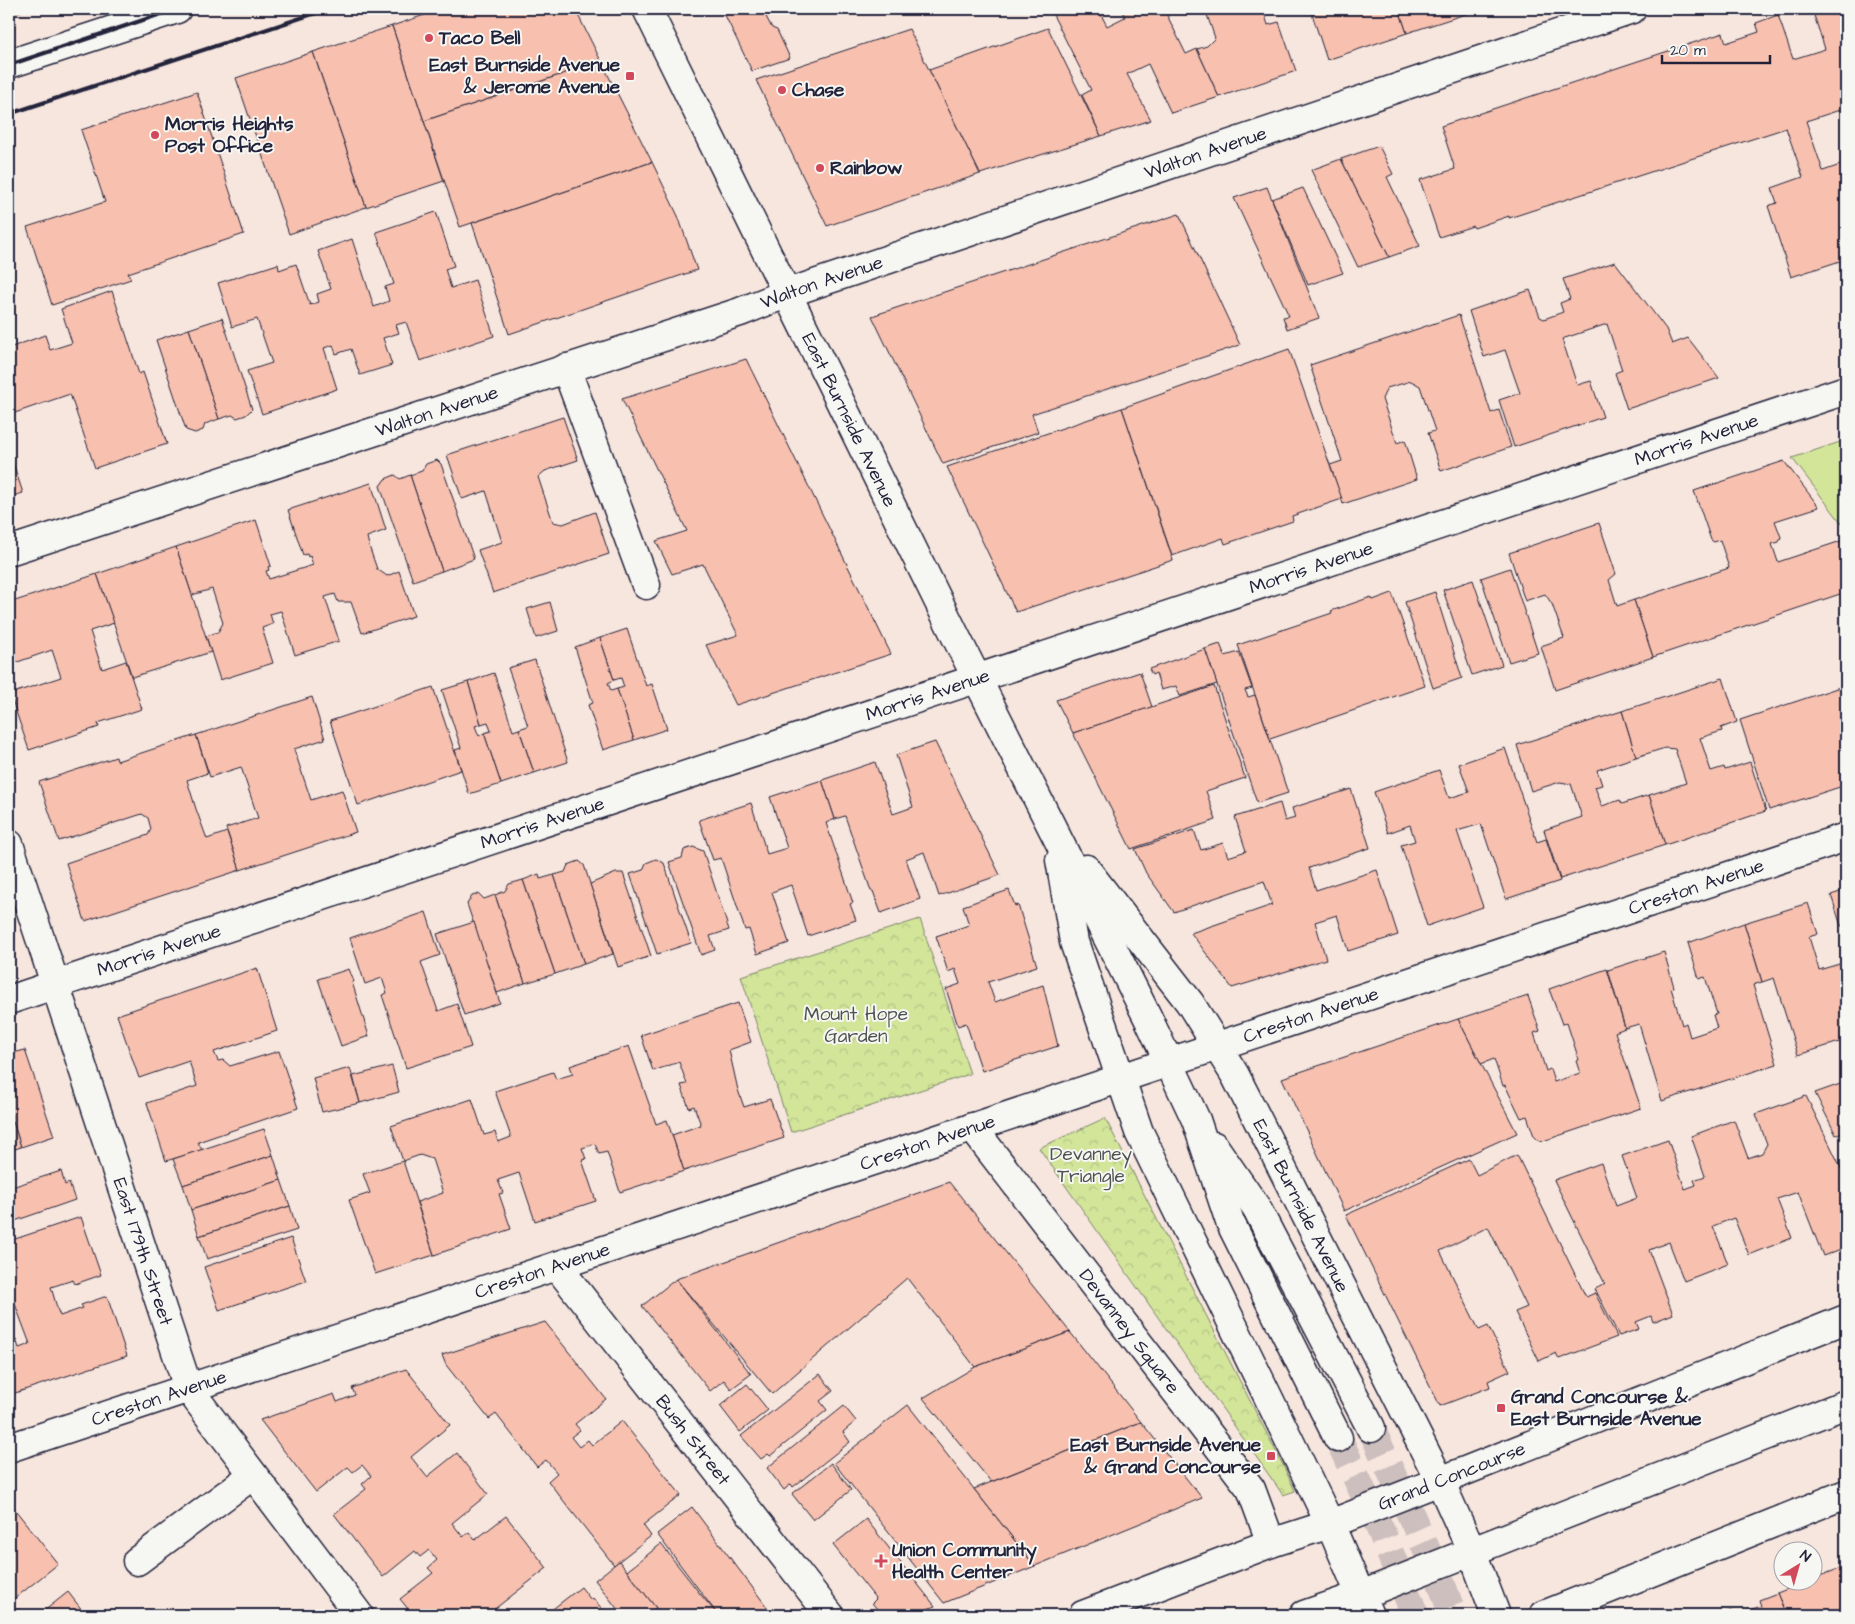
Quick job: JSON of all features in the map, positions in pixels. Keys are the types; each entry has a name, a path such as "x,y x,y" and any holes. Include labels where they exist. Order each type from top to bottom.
{"street":[{"path":"9,64 176,9"},
{"name":"East Burnside Avenue","path":"647,9 1169,1062 1196,1120 1230,1222 1338,1438"},
{"name":"Walton Avenue","path":"9,551 740,312 788,293 1632,9"},
{"path":"566,368 646,585"},
{"name":"Morris Avenue","path":"9,1000 1846,390"},
{"name":"East Burnside Avenue","path":"1054,829 1125,918 1219,1046 1249,1101 1440,1482 1472,1552 1496,1615"},
{"name":"East Burnside Avenue","path":"1054,829 1074,942 1139,1132 1330,1524 1365,1605"},
{"name":"Creston Avenue","path":"9,1448 1846,837"},
{"name":"East 179th Street","path":"9,844 188,1388 253,1475 347,1611"},
{"name":"East Burnside Avenue","path":"1196,1120 1256,1207 1371,1428"},
{"name":"Devanney Square","path":"972,1127 1251,1490 1271,1543"},
{"name":"Bush Street","path":"557,1266 830,1615"},
{"name":"Grand Concourse","path":"1083,1615 1271,1543 1330,1524 1440,1482 1846,1318"},
{"path":"1304,1615 1365,1605 1472,1552 1846,1404"},
{"path":"137,1561 253,1475"},
{"path":"1544,1615 1846,1494"}],"green space":[{"path":"1846,440 1846,529 1792,458"},
{"name":"Mount Hope Garden","path":"920,919 970,1074 791,1132 741,976"},
{"name":"Devanney Triangle","path":"1105,1118 1295,1491 1283,1495 1039,1148"}],"building":[{"path":"442,9 575,9 601,61 424,121 392,26"},
{"path":"722,9 762,9 772,28 777,30 790,58 752,71"},
{"path":"1050,9 1098,9 1107,26 1125,17 1121,9 1164,9 1186,54 1197,49 1219,97 1171,113 1148,64 1127,74 1151,120 1101,136 1082,95 1091,90"},
{"path":"1202,9 1263,9 1268,25 1279,22 1296,71 1219,97 1197,49 1207,46 1215,38 1206,12 1203,12"},
{"path":"1317,9 1399,9 1407,33 1327,60 1311,11"},
{"path":"1399,9 1481,9 1407,33"},
{"path":"1812,9 1846,9 1846,108 1806,121 1823,171 1846,163 1846,259 1791,277 1768,206 1777,203 1772,188 1803,177 1786,128 1509,218 1509,216 1439,237 1420,180 1455,169 1441,126 1723,33 1726,43 1759,32 1756,23 1778,15 1793,59 1825,49"},
{"path":"392,26 444,181 366,207 313,52"},
{"path":"1048,28 1101,136 980,174 929,70"},
{"path":"909,29 980,174 827,226 756,80"},
{"path":"313,52 366,207 289,234 236,78"},
{"path":"601,61 652,162 460,227 424,121"},
{"path":"197,92 244,234 128,273 131,279 52,305 27,227 105,202 81,130"},
{"path":"1379,146 1393,174 1387,177 1420,246 1389,257 1341,159"},
{"path":"1341,159 1389,257 1358,267 1311,170"},
{"path":"652,162 678,216 697,270 509,334 472,223"},
{"path":"1267,187 1319,318 1287,329 1283,317 1289,316 1234,198"},
{"path":"1303,188 1343,273 1308,285 1272,199"},
{"path":"436,212 454,266 445,269 451,288 475,280 494,336 420,361 406,322 396,325 399,333 383,338 392,365 360,375 351,349 336,354 333,345 324,348 337,389 262,414 247,371 272,363 257,319 232,327 218,283 278,264 279,270 296,264 310,305 319,302 317,294 331,289 318,251 352,239 374,307 389,301 385,287 394,284 376,232"},
{"path":"1179,214 1240,345 1032,414 1038,432 943,464 872,316"},
{"path":"1615,262 1666,329 1672,344 1688,338 1719,378 1627,409 1615,373 1622,370 1607,324 1562,339 1577,385 1591,381 1603,417 1514,447 1499,400 1520,393 1505,350 1484,357 1469,311 1530,290 1540,317 1544,319 1563,312 1560,303 1570,299 1563,279"},
{"path":"112,291 139,374 143,372 167,444 95,468 70,394 9,415 9,348 45,335 50,350 72,343 61,309"},
{"path":"1459,315 1491,413 1499,410 1511,447 1441,471 1428,433 1435,431 1420,386 1411,381 1387,388 1382,399 1397,443 1405,440 1417,479 1343,504 1330,465 1342,461 1310,365"},
{"path":"222,318 252,409 246,415 237,418 232,415 219,419 189,329"},
{"path":"189,329 219,419 205,424 203,430 195,433 186,430 156,340"},
{"path":"1289,349 1342,499 1292,516 1293,521 1225,544 1223,538 1172,556 1122,408"},
{"path":"746,359 891,654 736,705 706,645 738,635 703,564 672,574 656,541 687,531 622,399"},
{"path":"1122,408 1173,560 1016,612 947,467"},
{"path":"563,417 578,460 545,471 538,477 553,522 563,524 595,512 609,554 493,593 478,550 502,542 486,491 462,499 447,455"},
{"path":"9,451 23,493 9,497"},
{"path":"437,460 441,464 474,559 442,571 410,475 422,471 426,464"},
{"path":"1784,461 1819,507 1775,521 1781,537 1779,542 1772,544 1778,562 1844,540 1846,543 1846,592 1653,657 1634,600 1729,568 1720,540 1714,542 1711,540 1694,491"},
{"path":"395,475 400,479 410,475 442,571 413,581 380,486 385,479"},
{"path":"371,483 386,530 367,537 369,546 377,569 387,576 399,571 414,616 362,633 351,602 338,602 335,594 325,597 339,641 295,655 281,611 270,614 273,624 262,628 273,663 220,680 206,636 218,632 223,623 212,589 192,595 176,547 256,520 271,566 266,571 269,579 313,565 310,556 308,557 307,554 303,555 288,510"},
{"path":"1599,523 1616,574 1609,580 1617,606 1634,600 1653,657 1555,690 1541,646 1564,638 1552,604 1545,594 1525,601 1509,553"},
{"path":"176,547 211,652 132,677 97,574"},
{"path":"1510,568 1538,653 1509,662 1481,578"},
{"path":"97,574 114,623 90,631 102,669 126,661 142,709 98,723 99,727 29,750 10,694 61,677 52,650 9,665 9,603"},
{"path":"1473,580 1502,665 1472,675 1443,590"},
{"path":"1435,592 1462,678 1433,688 1405,602"},
{"path":"1392,593 1425,686 1270,739 1238,645 1332,613 1331,611 1371,597 1373,600"},
{"path":"550,602 558,631 536,638 527,609"},
{"path":"627,629 646,686 652,684 667,729 634,740 617,689 624,687 621,678 614,680 600,638"},
{"path":"600,638 614,680 608,683 611,691 617,689 634,740 603,750 588,705 593,703 575,647"},
{"path":"1220,644 1225,656 1239,652 1252,688 1245,690 1248,697 1255,695 1288,793 1257,803 1205,649"},
{"path":"1205,649 1217,684 1180,696 1176,686 1161,690 1156,673 1152,675 1149,669"},
{"path":"535,660 568,762 534,773 519,729 528,726 508,668"},
{"path":"1140,672 1152,707 1073,733 1056,700"},
{"path":"494,673 513,731 519,729 534,773 501,784 484,733 491,731 488,722 481,724 468,682"},
{"path":"1723,678 1737,722 1721,728 1722,731 1700,738 1711,771 1724,767 1725,770 1750,762 1766,811 1665,845 1649,795 1686,783 1675,749 1665,748 1636,757 1622,711"},
{"path":"468,682 481,724 475,726 479,736 484,733 501,784 469,794 455,750 461,748 442,690"},
{"path":"1846,685 1846,785 1769,810 1740,720"},
{"path":"1214,686 1245,778 1206,791 1216,820 1131,849 1073,733"},
{"path":"433,687 461,770 358,805 330,721"},
{"path":"312,697 325,739 294,749 311,800 342,790 356,832 240,870 226,828 258,818 241,767 210,777 196,735"},
{"path":"1622,711 1636,757 1597,770 1602,785 1595,787 1602,806 1620,800 1622,804 1649,795 1665,845 1560,879 1544,830 1582,817 1571,784 1560,782 1531,791 1517,745"},
{"path":"196,735 208,773 187,780 196,809 207,839 227,832 240,870 85,921 66,863 148,835 151,829 148,818 142,814 59,841 39,782 116,757 117,761"},
{"path":"935,742 1000,875 939,896 924,852 906,859 920,899 881,913 873,891 871,891 845,816 835,819 822,780 875,762 893,814 913,807 896,755"},
{"path":"1505,748 1537,842 1546,839 1560,881 1506,899 1481,824 1457,831 1483,907 1427,926 1401,845 1415,841 1410,825 1388,833 1374,792 1439,770 1449,798 1469,792 1459,764"},
{"path":"822,780 835,819 826,823 853,903 850,904 856,920 808,936 791,885 772,892 789,943 757,954 749,929 745,930 721,858 713,860 699,820 751,803 767,854 787,848 770,797"},
{"path":"1351,789 1370,848 1309,868 1316,890 1377,870 1398,935 1348,951 1337,915 1315,922 1326,959 1232,988 1191,933 1272,905 1264,881 1174,912 1146,873 1135,849 1194,830 1201,850 1223,843 1228,857 1246,851 1235,817 1280,803 1285,821 1295,818 1292,808"},
{"path":"693,847 703,851 729,930 710,936 715,950 701,955 669,862 682,858 684,850"},
{"path":"656,859 664,863 691,943 657,954 630,874 643,870 646,863"},
{"path":"579,861 584,865 613,954 584,964 554,875 565,872 568,865"},
{"path":"616,873 623,873 651,956 618,967 590,884"},
{"path":"539,874 540,879 554,875 584,964 555,974 523,880"},
{"path":"523,880 555,974 525,983 495,895 505,891 509,884"},
{"path":"1009,890 1015,906 1018,905 1037,966 988,982 995,1002 1043,985 1058,1046 982,1071 966,1023 958,1026 946,989 960,984 955,969 948,972 936,936 969,925 963,906"},
{"path":"1846,890 1846,925 1841,926 1831,895"},
{"path":"479,894 484,899 495,895 525,983 497,993 467,904 472,896"},
{"path":"1808,903 1818,934 1809,937 1819,970 1846,962 1846,1040 1798,1055 1774,978 1762,982 1744,923"},
{"path":"426,912 440,955 421,962 438,1011 457,1004 471,1047 406,1068 382,995 387,993 382,978 365,984 350,938"},
{"path":"474,922 500,1003 464,1015 437,934"},
{"path":"1744,923 1762,982 1753,985 1777,1064 1662,1101 1639,1024 1625,1028 1608,970 1664,952 1674,987 1671,988 1682,1025 1686,1023 1690,1037 1717,1028 1713,1015 1717,1014 1705,977 1699,979 1688,943"},
{"path":"257,968 277,1031 214,1052 218,1061 223,1060 230,1066 279,1051 298,1108 198,1142 202,1150 166,1161 147,1103 197,1086 189,1061 139,1078 117,1015"},
{"path":"349,969 369,1036 341,1046 318,979"},
{"path":"1607,969 1625,1028 1615,1032 1641,1108 1540,1142 1534,1136 1527,1116 1521,1118 1505,1085 1503,1086 1494,1059 1481,1064 1458,1019 1528,996 1540,1031 1534,1033 1546,1071 1550,1069 1554,1082 1580,1073 1576,1061 1579,1060 1567,1023 1562,1024 1549,989"},
{"path":"738,1003 751,1042 729,1050 738,1090 744,1107 770,1099 784,1138 684,1171 672,1135 701,1125 694,1106 689,1108 681,1085 687,1084 679,1062 653,1071 641,1035"},
{"path":"1458,1019 1517,1133 1344,1211 1282,1078"},
{"path":"629,1046 656,1124 667,1120 684,1171 620,1192 607,1152 599,1154 595,1144 582,1148 586,1159 582,1160 596,1201 535,1221 519,1173 498,1180 503,1193 499,1194 511,1229 434,1255 417,1202 443,1193 432,1159 420,1155 403,1161 391,1126 472,1099 484,1135 495,1132 498,1142 511,1137 495,1091 553,1072 556,1079 573,1074 570,1066"},
{"path":"25,1050 54,1136 21,1147 9,1109 9,1054"},
{"path":"392,1066 399,1092 360,1103 353,1076"},
{"path":"350,1068 360,1103 322,1112 313,1078"},
{"path":"1846,1082 1846,1130 1836,1135 1815,1093"},
{"path":"1806,1096 1846,1178 1846,1247 1823,1256 1798,1192 1777,1199 1792,1238 1749,1255 1734,1218 1713,1226 1728,1264 1684,1281 1669,1242 1649,1250 1673,1314 1653,1322 1651,1316 1636,1322 1639,1329 1619,1336 1595,1289 1605,1284 1554,1180 1601,1163 1616,1206 1637,1198 1622,1156 1668,1140 1685,1189 1696,1185 1694,1180 1705,1176 1691,1136 1734,1120 1748,1158 1762,1153 1767,1144 1756,1114"},
{"path":"9,1109 21,1147 9,1151"},
{"path":"264,1129 273,1155 183,1185 173,1159"},
{"path":"273,1155 281,1180 191,1210 183,1185"},
{"path":"1517,1155 1586,1297 1595,1293 1617,1337 1559,1359 1556,1353 1539,1361 1515,1312 1527,1307 1488,1227 1440,1251 1479,1330 1488,1326 1510,1371 1488,1381 1490,1387 1440,1406 1346,1215 1469,1159 1477,1175"},
{"path":"403,1161 434,1255 375,1274 349,1200 370,1193 363,1174"},
{"path":"61,1171 65,1185 69,1183 75,1200 9,1223 9,1188"},
{"path":"281,1180 290,1206 199,1236 191,1210"},
{"path":"949,1182 1070,1332 975,1367 907,1278 772,1394 676,1279"},
{"path":"290,1206 297,1230 207,1259 199,1236"},
{"path":"81,1217 101,1275 75,1284 73,1280 51,1287 58,1311 60,1316 83,1308 81,1305 107,1296 127,1356 9,1395 9,1341 16,1339 19,1348 30,1344 9,1288 9,1241"},
{"path":"291,1238 306,1281 219,1310 204,1267"},
{"path":"676,1279 751,1374 731,1389 724,1380 710,1391 642,1306"},
{"path":"545,1322 606,1399 575,1424 580,1430 571,1437 579,1447 588,1440 592,1445 622,1421 681,1495 643,1525 651,1536 614,1565 548,1481 557,1473 546,1460 537,1467 496,1414 489,1419 446,1365 442,1355"},
{"path":"1070,1332 1141,1422 991,1482 923,1398 975,1367"},
{"path":"406,1369 450,1425 411,1457 427,1477 457,1453 488,1494 452,1523 463,1537 469,1532 475,1540 506,1516 547,1568 487,1615 413,1615 400,1599 433,1573 428,1568 437,1560 429,1550 420,1557 415,1551 383,1577 334,1514 366,1489 362,1484 371,1476 362,1465 353,1472 348,1467 316,1492 260,1420 334,1394 337,1402 355,1395 352,1388"},
{"path":"820,1374 833,1391 820,1401 827,1410 770,1456 768,1454 761,1459 741,1436"},
{"path":"747,1384 768,1410 740,1432 720,1406"},
{"path":"908,1405 1035,1566 944,1603 834,1463"},
{"path":"844,1406 856,1421 843,1432 850,1442 793,1487 791,1484 784,1490 767,1468"},
{"path":"1141,1422 1202,1498 1035,1566 974,1489"},
{"path":"831,1463 851,1490 813,1520 792,1494"},
{"path":"9,1502 58,1564 9,1603"},
{"path":"692,1507 773,1615 718,1615 657,1534"},
{"path":"866,1519 935,1606 912,1615 882,1615 872,1603 876,1599 833,1545"},
{"path":"661,1544 718,1615 661,1615 627,1571"},
{"path":"619,1561 656,1608 650,1612 653,1615 622,1615 595,1580"},
{"path":"1846,1566 1846,1615 1794,1615 1793,1611 1785,1614 1777,1593 1822,1592 1822,1575"},
{"path":"581,1587 591,1600 593,1598 607,1615 545,1615"},
{"path":"68,1592 86,1615 39,1615"},
{"path":"1777,1593 1786,1615 1735,1615 1761,1606 1759,1600"},
{"path":"19,1609 23,1615 11,1615"},
{"path":"1731,1611 1733,1615 1720,1615"}],"tunnel":[{"path":"1371,1428 1439,1577 1453,1615"},
{"path":"1338,1438 1382,1533 1415,1615"}],"railway":[{"path":"9,13 21,9"},
{"path":"9,65 176,9"},
{"path":"9,114 328,9"}],"place":[{"name":"Taco Bell","path":"429,38"},
{"name":"East Burnside Avenue & Jerome Avenue","path":"630,76"},
{"name":"Chase","path":"782,90"},
{"name":"Morris Heights Post Office","path":"155,135"},
{"name":"Rainbow","path":"820,168"},
{"name":"Grand Concourse & East Burnside Avenue","path":"1501,1408"},
{"name":"East Burnside Avenue & Grand Concourse","path":"1271,1456"},
{"name":"Union Community Health Center","path":"881,1561"}]}
